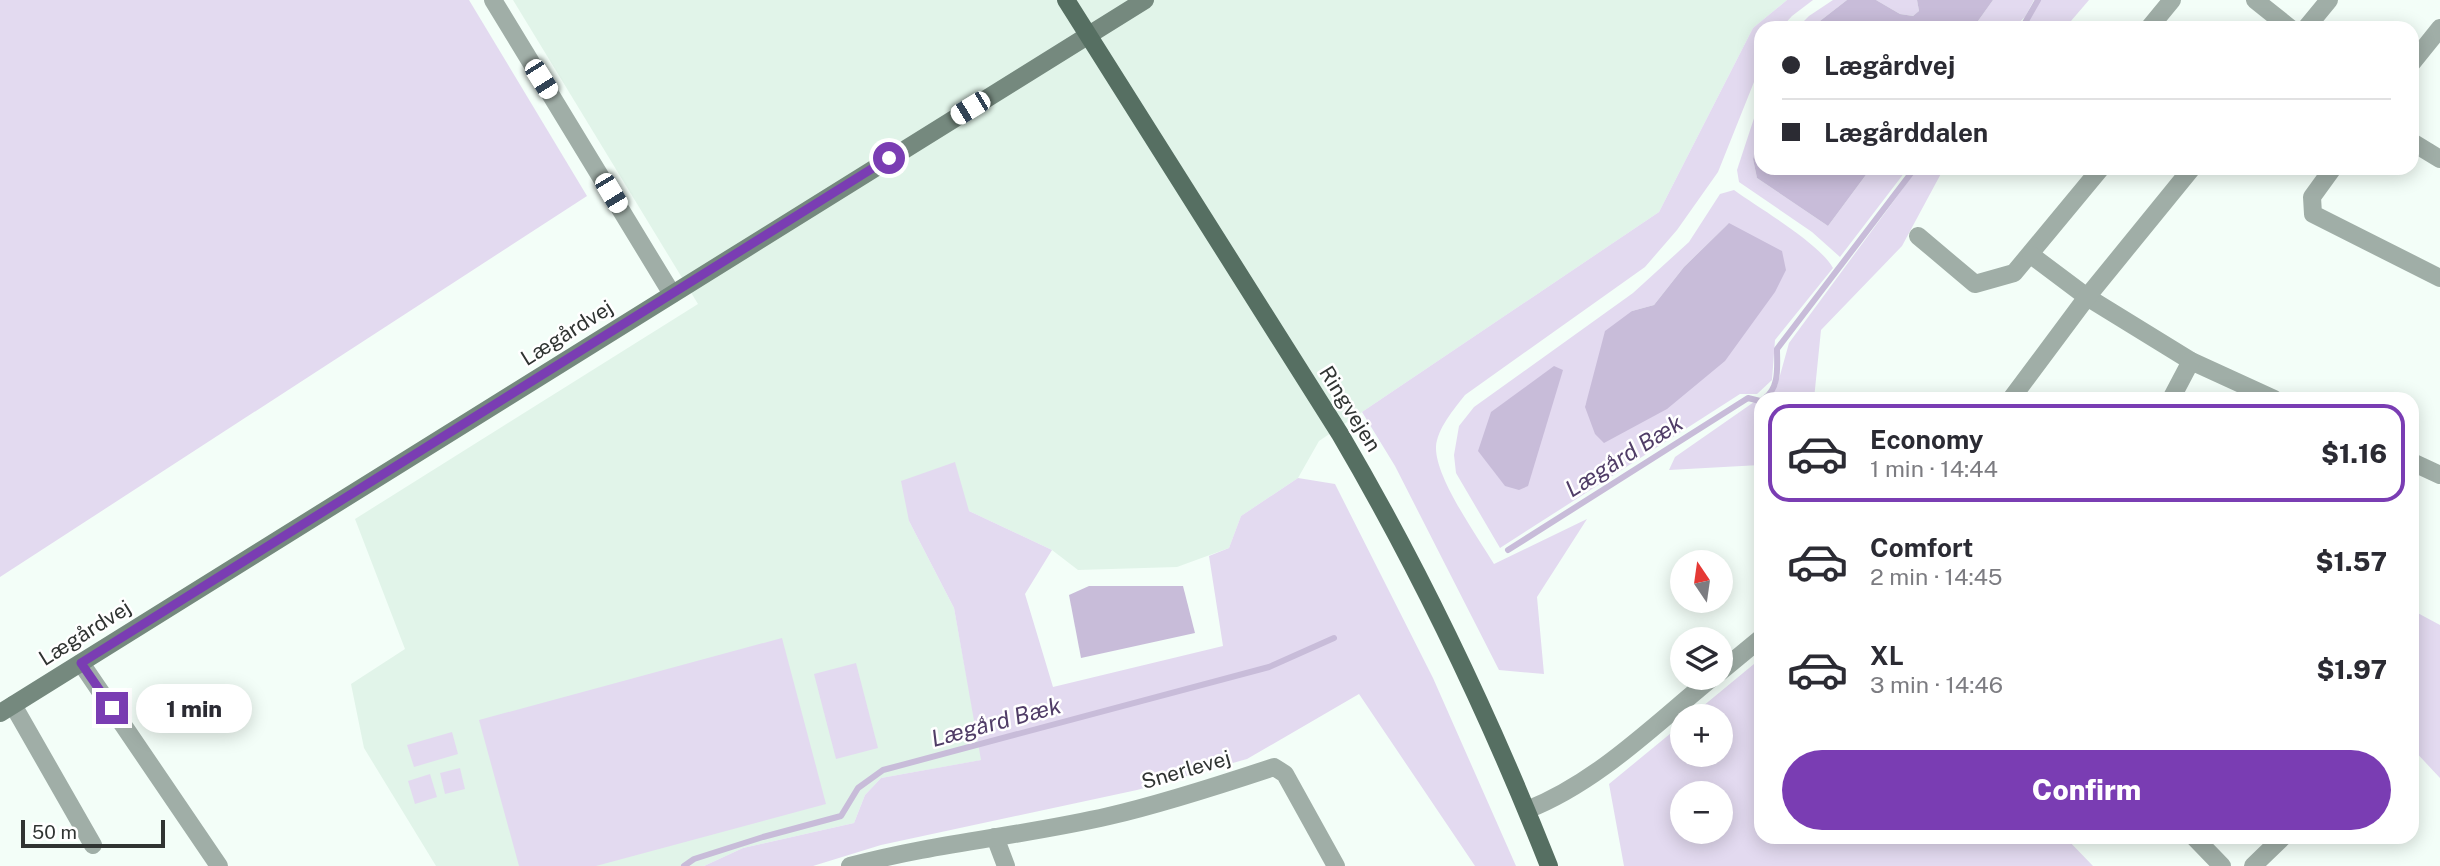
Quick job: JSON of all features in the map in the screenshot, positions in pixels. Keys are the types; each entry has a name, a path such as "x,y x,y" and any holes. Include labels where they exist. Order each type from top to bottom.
{"main road":[{"name":"Ringvejen","path":"1066,0 1370,484 1442,624 1527,810 1549,866"}],"street":[{"path":"493,0 672,294"},
{"name":"Lægårdvej","path":"93,845 6,709 1144,0"},
{"path":"2155,21 2172,0"},
{"path":"2255,0 2281,21"},
{"path":"2312,21 2329,0"},
{"path":"2419,54 2440,28"},
{"path":"2419,146 2440,159"},
{"path":"1918,236 1975,285 2014,274 2095,175"},
{"path":"2016,392 2087,297 2186,175"},
{"path":"2328,175 2312,197 2313,214 2440,278"},
{"path":"2031,255 2087,297 2191,361 2259,392"},
{"path":"2175,392 2191,361"},
{"path":"2419,465 2440,475"},
{"path":"1733,661 1754,644"},
{"path":"81,663 219,866"},
{"path":"1527,810 1548,802 1588,779 1697,690"},
{"name":"Snerlevej","path":"850,866 893,854 1108,816 1204,791 1274,767 1285,774 1336,866"},
{"path":"995,837 1006,866"},
{"path":"2201,844 2222,866"},
{"path":"2253,866 2276,844"}],"shaded area":[{"path":"0,0 469,0 587,196 0,577"},
{"path":"513,0 1787,0 1762,21 1754,21 1754,27 1659,212 1319,441 1298,478 1241,516 1229,548 1177,567 1078,570 1052,550 969,511 909,521 954,608 982,760 881,778 865,795 854,823 743,848 704,866 436,866 364,748 351,684 405,649 355,519 698,304"},
{"path":"1787,0 1813,0 1787,21 1762,21"},
{"path":"1833,0 1847,0 1820,21 1804,21"},
{"path":"1847,0 1876,0 1900,14 1913,16 1919,11 1917,0 1993,0 1978,21 1820,21"},
{"path":"1876,0 1917,0 1919,11 1913,16 1900,14"},
{"path":"1993,0 2034,0 2021,21 1978,21"},
{"path":"2040,0 2089,0 2071,21 2025,21"},
{"path":"1753,28 1754,82 1718,172 1677,230 1645,267 1465,395 1439,433 1436,447 1442,475 1494,564 1587,519 1537,597 1544,674 1499,670 1395,466 1362,412 1659,212"},
{"path":"1754,118 1754,175 1828,226 1866,175 1903,175 1840,257 1812,232 1739,182 1737,170"},
{"path":"1756,175 1866,175 1828,226"},
{"path":"1913,175 1940,175 1902,246 1821,330 1815,392 1768,392 1777,386 1789,343"},
{"path":"1734,190 1802,237 1826,258 1833,268 1775,340 1772,380 1759,392 1740,394 1500,548 1456,473 1454,455 1459,426 1474,407 1633,293 1689,242 1720,194","holes":["1729,223 1585,406 1632,311 1654,305 1684,267"]},
{"path":"1729,223 1782,251 1786,270 1775,292 1725,361 1667,409 1604,443 1595,434 1585,407 1605,331 1632,311 1654,305 1684,267"},
{"path":"1554,366 1563,370 1528,486 1519,490 1505,486 1478,451 1491,412"},
{"path":"1754,402 1754,465 1669,470 1675,457"},
{"path":"955,462 969,511 1052,550 1025,594 1053,687 1223,646 1209,556 1229,548 1241,516 1298,478 1335,484 1433,678 1516,866 1475,866 1359,694 1247,759 1137,790 881,845 813,866 704,866 743,848 854,823 865,795 881,778 981,760 954,608 909,521 901,481"},
{"path":"1089,586 1183,586 1195,633 1081,658 1069,595"},
{"path":"2419,614 2440,625 2440,778 2419,756"},
{"path":"782,638 826,804 596,866 519,866 479,720"},
{"path":"856,663 878,748 836,759 814,674"},
{"path":"1754,664 1754,844 2072,844 2093,866 1624,866 1609,784 1670,734 1670,767 1733,767 1733,704 1706,704 1722,690 1733,690 1733,681"},
{"path":"452,732 458,754 414,767 407,745"},
{"path":"460,768 465,789 445,794 440,773"},
{"path":"430,774 437,797 415,804 408,781"}],"waterway":[{"name":"Lægård Bæk","path":"2026,21 2038,0"},
{"name":"Lægård Bæk","path":"1771,392 1777,370 1777,349 1910,175"},
{"name":"Lægård Bæk","path":"1508,550 1748,398 1754,400"},
{"name":"Lægård Bæk","path":"684,866 694,859 763,837 841,816 858,788 883,770 1269,667 1334,638"}],"route":[{"path":"112,708 81,663 889,158"}]}
